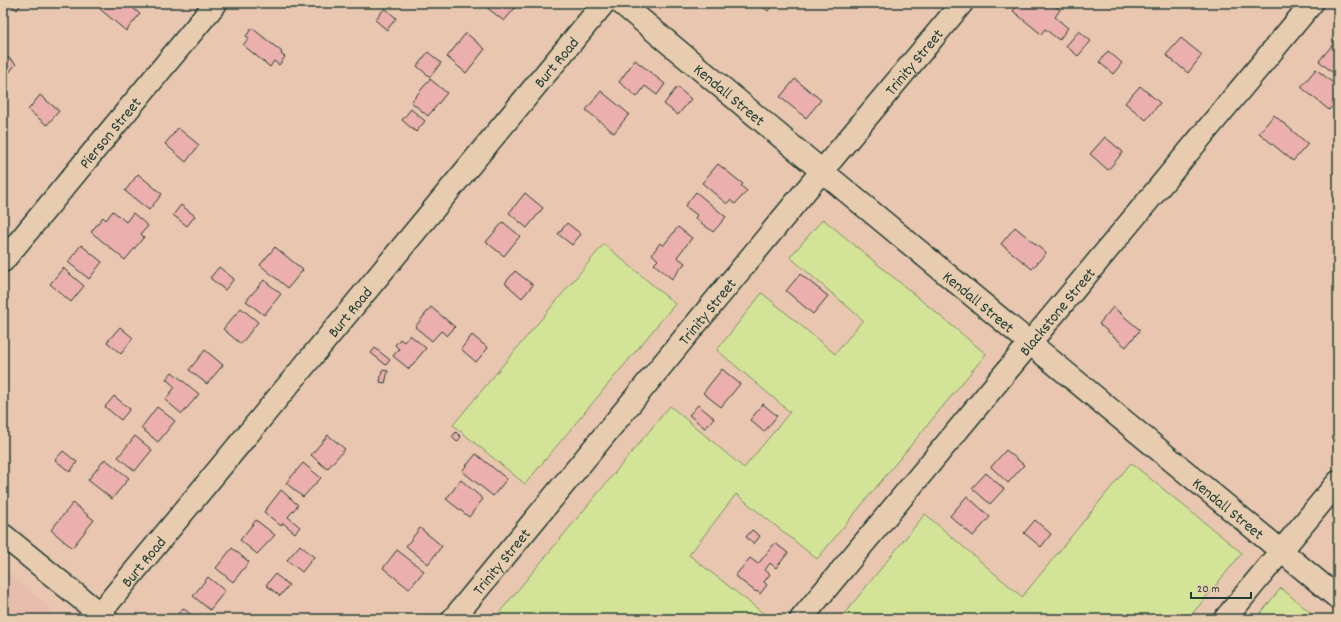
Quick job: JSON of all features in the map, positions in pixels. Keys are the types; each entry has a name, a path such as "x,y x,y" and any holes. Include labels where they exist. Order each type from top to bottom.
{"street":[{"name":"Pierson Street","path":"3,261 216,3"},
{"name":"Burt Road","path":"100,617 604,3"},
{"name":"Kendall Street","path":"621,3 1338,598"},
{"name":"Trinity Street","path":"453,619 962,3"},
{"name":"Blackstone Street","path":"801,619 1312,3"},
{"path":"1225,619 1338,482"},
{"path":"3,535 100,617"}],"shaded area":[{"path":"3,569 51,609 43,619 3,619"}],"green space":[{"path":"823,219 986,354 817,559 736,494 689,555 768,617 767,619 494,619 670,406 744,468 790,412 717,350 762,293 835,354 863,320 790,257"},
{"path":"604,244 675,304 525,484 453,425"},
{"path":"1131,463 1242,553 1188,619 840,619 925,514 1022,597"},
{"path":"1281,588 1318,619 1256,619"}],"building":[{"path":"8,3 22,3 17,10"},
{"path":"105,3 127,3 140,14 126,31 100,9"},
{"path":"487,3 519,3 504,21 485,6"},
{"path":"758,3 774,3 768,11"},
{"path":"1016,3 1052,3 1060,10 1055,17 1068,28 1059,40 1045,29 1041,34 1013,11 1018,5"},
{"path":"385,8 396,18 387,30 375,20"},
{"path":"252,28 282,52 281,54 285,57 279,65 274,61 270,67 243,45 249,38 246,36"},
{"path":"1079,31 1091,41 1078,56 1066,46"},
{"path":"466,33 485,49 466,73 447,57"},
{"path":"1181,38 1202,55 1188,73 1166,55"},
{"path":"1334,43 1338,46 1338,77 1319,61"},
{"path":"1108,51 1122,63 1113,74 1099,62"},
{"path":"428,52 441,63 430,77 417,66"},
{"path":"4,54 16,64 3,79"},
{"path":"635,60 665,84 657,95 645,86 637,97 619,82"},
{"path":"1316,69 1338,87 1338,100 1329,110 1301,87"},
{"path":"430,79 447,93 428,116 411,102"},
{"path":"795,79 821,100 806,118 780,97"},
{"path":"1140,86 1160,103 1146,120 1125,103"},
{"path":"677,87 691,99 678,115 664,104"},
{"path":"601,91 629,114 614,133 586,110"},
{"path":"40,95 59,111 47,125 28,110"},
{"path":"411,109 425,121 416,132 402,120"},
{"path":"1274,115 1308,144 1293,161 1259,133"},
{"path":"178,128 199,145 186,162 165,144"},
{"path":"1105,137 1123,152 1108,170 1090,154"},
{"path":"718,164 743,184 741,186 747,191 735,204 730,200 727,204 702,183"},
{"path":"138,174 162,194 149,210 125,191"},
{"path":"696,192 726,217 713,232 695,218 697,215 685,206"},
{"path":"525,193 543,208 527,228 509,213"},
{"path":"181,205 195,216 187,226 173,215"},
{"path":"113,211 126,222 133,213 148,226 141,234 144,237 125,260 91,232 103,217 106,220"},
{"path":"503,222 520,236 504,256 486,242"},
{"path":"567,223 581,234 572,245 558,234"},
{"path":"678,227 692,238 677,257 685,263 672,279 654,264 658,260 652,254 660,243 663,246"},
{"path":"1015,227 1046,253 1032,269 1001,244"},
{"path":"81,245 102,262 89,279 68,262"},
{"path":"275,247 303,270 288,288 260,265"},
{"path":"219,267 234,279 225,290 210,278"},
{"path":"63,268 84,286 71,302 50,284"},
{"path":"515,271 533,285 522,298 505,283"},
{"path":"800,274 828,296 813,314 786,291"},
{"path":"264,280 281,294 264,315 246,301"},
{"path":"431,307 455,327 447,336 441,331 432,341 415,327"},
{"path":"1113,307 1140,330 1126,347 1099,324"},
{"path":"241,308 258,322 241,344 223,329"},
{"path":"120,327 133,338 121,354 107,342"},
{"path":"410,335 426,348 409,369 393,356 399,349 395,345 400,339 404,342"},
{"path":"472,335 488,348 476,362 461,349"},
{"path":"375,348 390,360 386,365 371,353"},
{"path":"205,350 223,365 207,384 189,370"},
{"path":"722,369 740,384 721,407 703,393"},
{"path":"382,370 388,371 385,383 380,382"},
{"path":"172,372 199,394 182,414 165,400 175,387 166,379"},
{"path":"114,396 130,409 121,420 105,407"},
{"path":"763,404 777,416 764,432 750,420"},
{"path":"698,405 714,418 705,428 689,415"},
{"path":"157,407 175,421 158,442 141,428"},
{"path":"456,432 461,437 457,442 452,437"},
{"path":"328,435 345,449 327,469 311,455"},
{"path":"135,436 152,450 135,471 118,457"},
{"path":"1006,450 1024,465 1008,483 991,467"},
{"path":"63,451 77,462 70,472 55,460"},
{"path":"476,454 507,479 493,496 462,471"},
{"path":"105,459 129,478 112,499 88,480"},
{"path":"303,463 321,478 303,497 286,483"},
{"path":"986,473 1004,489 990,504 972,488"},
{"path":"461,480 483,499 469,517 446,499"},
{"path":"281,490 298,505 288,517 300,527 295,533 283,523 281,526 264,512"},
{"path":"967,496 990,517 973,536 950,516"},
{"path":"73,503 94,520 72,548 51,530"},
{"path":"256,520 275,535 257,554 240,540"},
{"path":"1035,520 1051,534 1041,547 1024,533"},
{"path":"420,528 442,546 428,564 406,546"},
{"path":"752,530 760,536 754,544 746,537"},
{"path":"775,543 788,553 776,568 770,563 765,570 770,574 764,582 767,585 760,594 735,576 750,558 758,564"},
{"path":"300,545 314,557 302,572 287,560"},
{"path":"232,548 249,562 233,582 216,568"},
{"path":"397,550 424,571 409,589 383,568"},
{"path":"275,574 289,585 280,596 266,585"},
{"path":"208,577 225,591 210,610 193,596"},
{"path":"183,608 196,619 174,619"}]}
